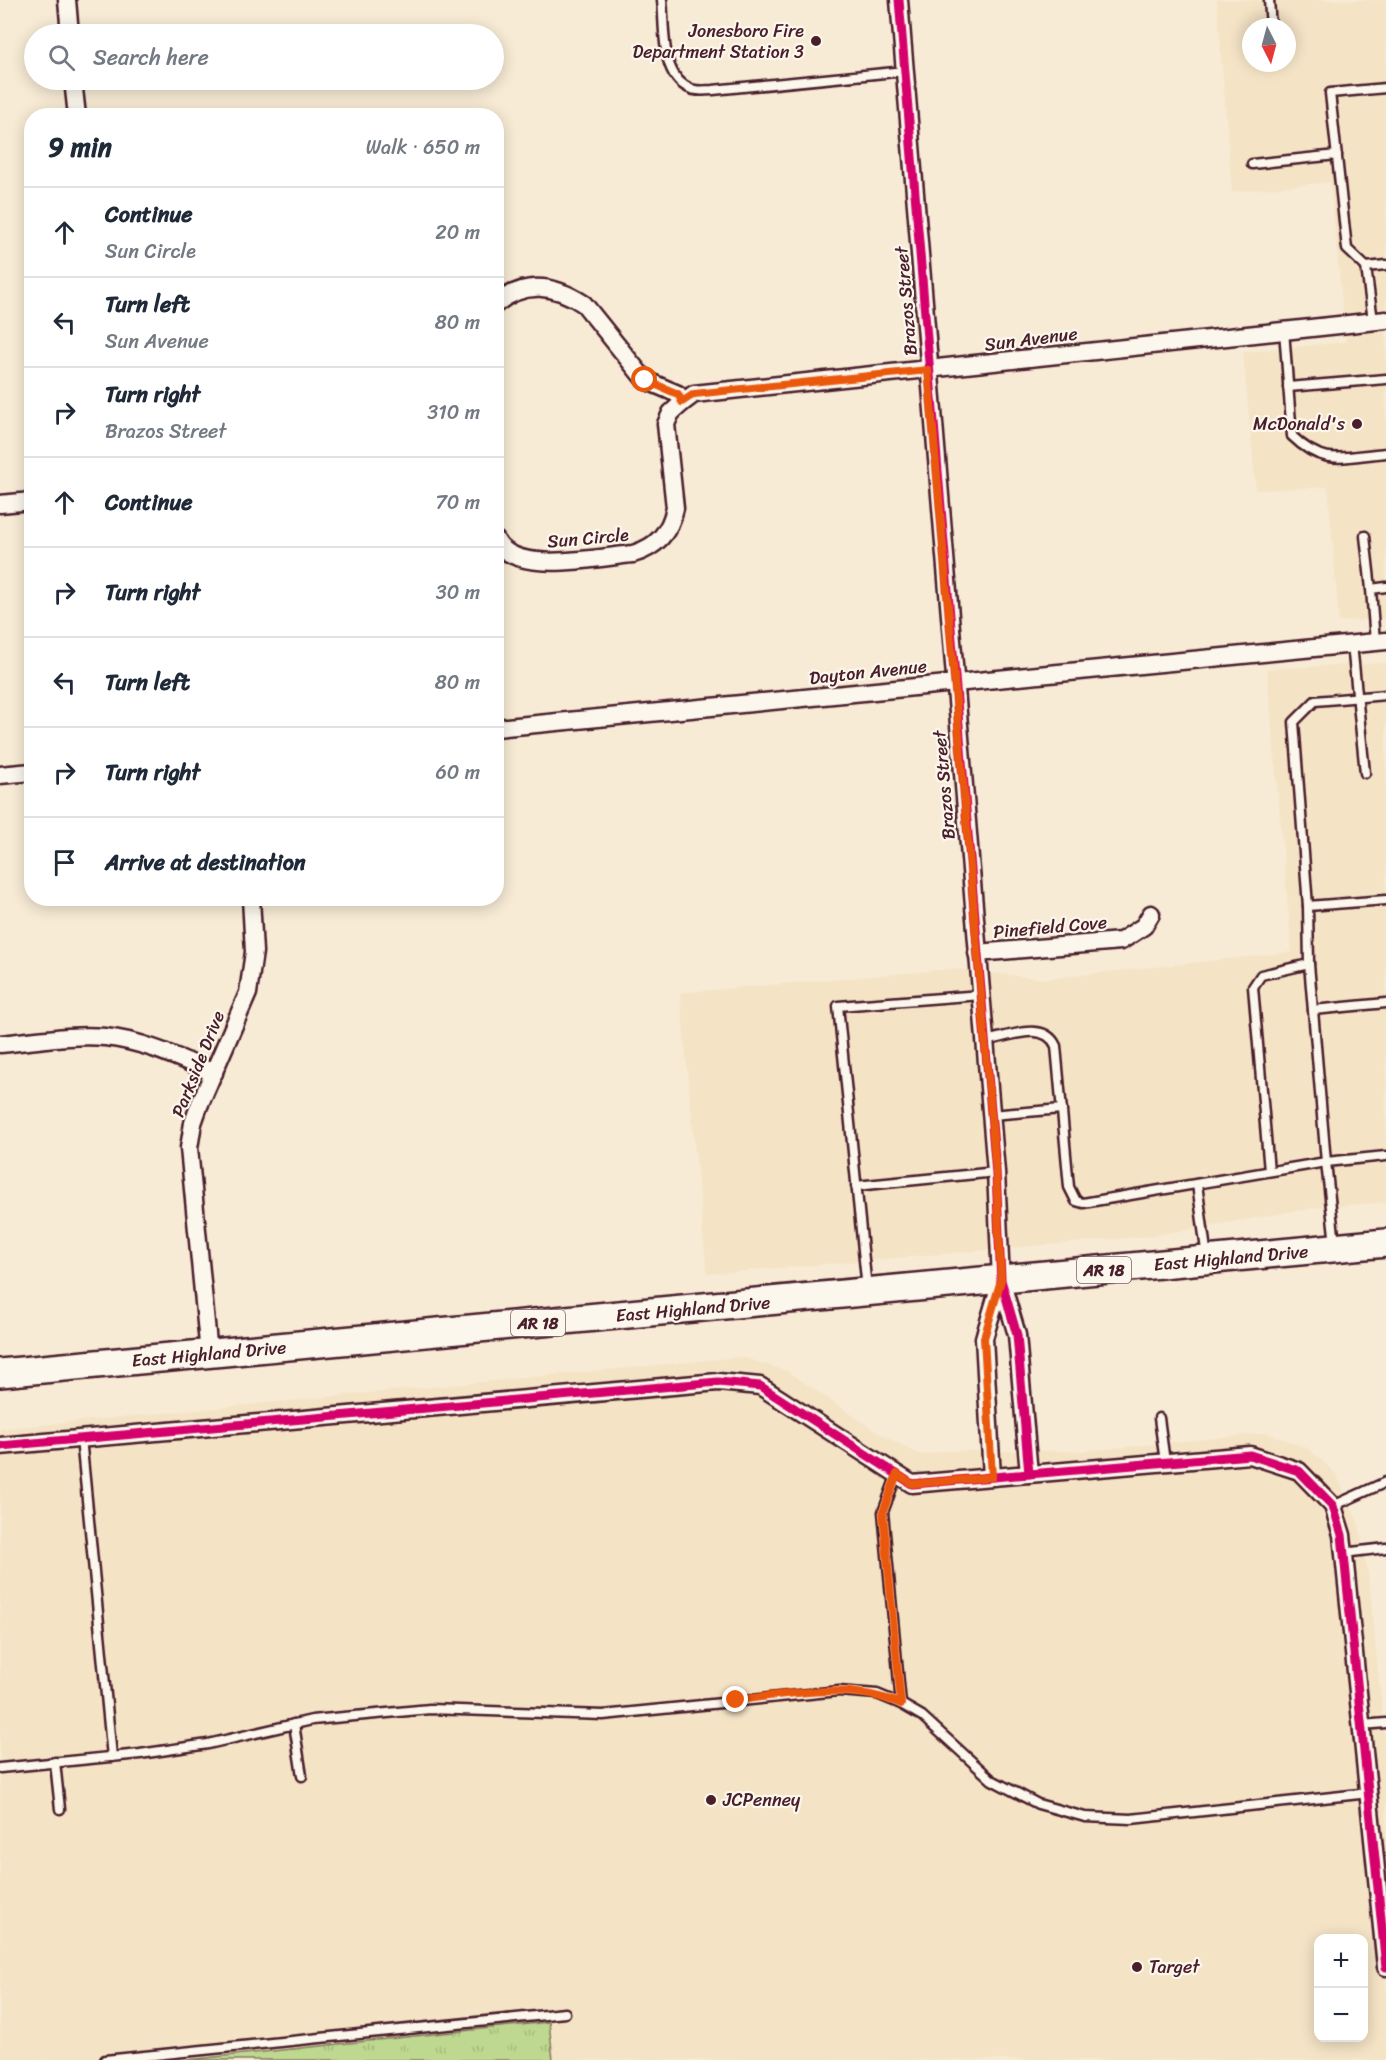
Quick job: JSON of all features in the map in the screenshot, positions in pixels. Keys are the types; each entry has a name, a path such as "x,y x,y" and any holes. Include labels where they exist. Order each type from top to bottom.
{"main road":[{"name":"East Highland Drive","path":"0,1373 1386,1243"}],"street":[{"path":"67,0 69,24"},
{"name":"Brazos Street","path":"899,0 996,1172 1001,1280"},
{"path":"75,90 76,108"},
{"path":"504,298 516,291 534,286 552,288 578,300 594,315 645,380 678,394 682,402"},
{"name":"Sun Avenue","path":"682,402 694,394 1379,320"},
{"name":"Sun Circle","path":"504,549 511,555 536,562 633,554 645,551 662,539 672,522 675,508 666,424 671,412 682,402"},
{"path":"0,504 24,502"},
{"name":"Dayton Avenue","path":"504,727 1381,641"},
{"path":"0,775 24,773"},
{"name":"Parkside Drive","path":"209,1354 189,1148 193,1123 248,993 254,952 251,906"},
{"name":"Pinefield Cove","path":"977,953 1121,941 1144,926 1151,914"},
{"path":"0,1044 77,1036 106,1037 160,1050 214,1073"},
{"path":"1001,1280 1017,1335 1029,1474"},
{"path":"992,1477 984,1338 1001,1280"},
{"path":"0,1446 718,1382 760,1386 912,1484 1250,1455 1270,1460 1299,1471 1333,1506 1343,1553 1370,1793 1386,1967"},
{"path":"1370,1793 1386,1785"},
{"path":"1370,1793 1386,1800"}],"lane":[{"path":"662,0 669,67 677,81 691,90 712,90 904,71"},
{"path":"1269,0 1270,18"},
{"path":"1379,320 1366,267 1347,249 1330,93 1386,88"},
{"path":"1252,164 1337,155"},
{"path":"1366,267 1386,265"},
{"path":"1284,329 1292,436 1306,450 1324,458 1386,453"},
{"path":"1288,387 1386,379"},
{"path":"1365,536 1371,589 1381,641"},
{"path":"1371,589 1386,587"},
{"path":"1352,644 1365,773"},
{"path":"1335,1248 1309,964 1308,906 1294,722 1316,701 1386,695"},
{"path":"1308,906 1386,900"},
{"path":"1269,1172 1253,987 1261,975 1309,964"},
{"path":"868,1293 838,1006 981,995"},
{"path":"1313,1010 1386,1003"},
{"path":"984,1041 1039,1031 1052,1037 1056,1046 1069,1187 1076,1201 1083,1203 1326,1162 1386,1156"},
{"path":"990,1115 1062,1108"},
{"path":"856,1186 996,1172"},
{"path":"1197,1184 1208,1260"},
{"path":"1159,1418 1165,1462"},
{"path":"81,1438 112,1757"},
{"path":"897,1474 883,1512 901,1704"},
{"path":"1333,1506 1386,1482"},
{"path":"1343,1553 1386,1548"},
{"path":"0,1768 112,1757 208,1744 294,1724 430,1709 603,1715 839,1691 877,1694 901,1704 922,1716 992,1780 1038,1804 1085,1816 1131,1819 1370,1793"},
{"path":"1362,1725 1386,1723"},
{"path":"294,1724 302,1776"},
{"path":"55,1762 60,1809"},
{"path":"105,2060 565,2013"}],"shaded area":[{"path":"1217,0 1386,0 1386,618 1339,622 1328,487 1256,490 1243,352 1346,342 1330,182 1232,192"},
{"path":"1386,663 1386,1202 1313,1208 1150,1236 707,1274 680,993 953,969 1045,979 1292,952 1267,669"},
{"path":"741,1357 787,1371 877,1432 920,1455 944,1451 1086,1451 1267,1433 1309,1449 1336,1474 1359,1525 1369,1581 1386,1752 1386,2060 0,2060 0,1429"}],"green space":[{"path":"549,2022 553,2060 187,2060"}],"cycle path":[{"path":"899,0 996,1172 1001,1280 1017,1335 1029,1474"},
{"path":"0,1446 718,1382 760,1386 912,1484 1250,1455 1299,1471 1333,1506 1342,1535 1386,1967"}],"place":[{"name":"Jonesboro Fire Department Station 3","path":"816,41"},
{"name":"McDonald's","path":"1357,424"},
{"name":"JCPenney","path":"711,1800"},
{"name":"Target","path":"1137,1967"}],"route":[{"path":"645,380 665,391 678,394 682,402 694,394 928,370 996,1172 1001,1280 984,1338 992,1477 912,1484 897,1474 883,1512 901,1704 877,1694 839,1691 806,1692 736,1700"}]}
